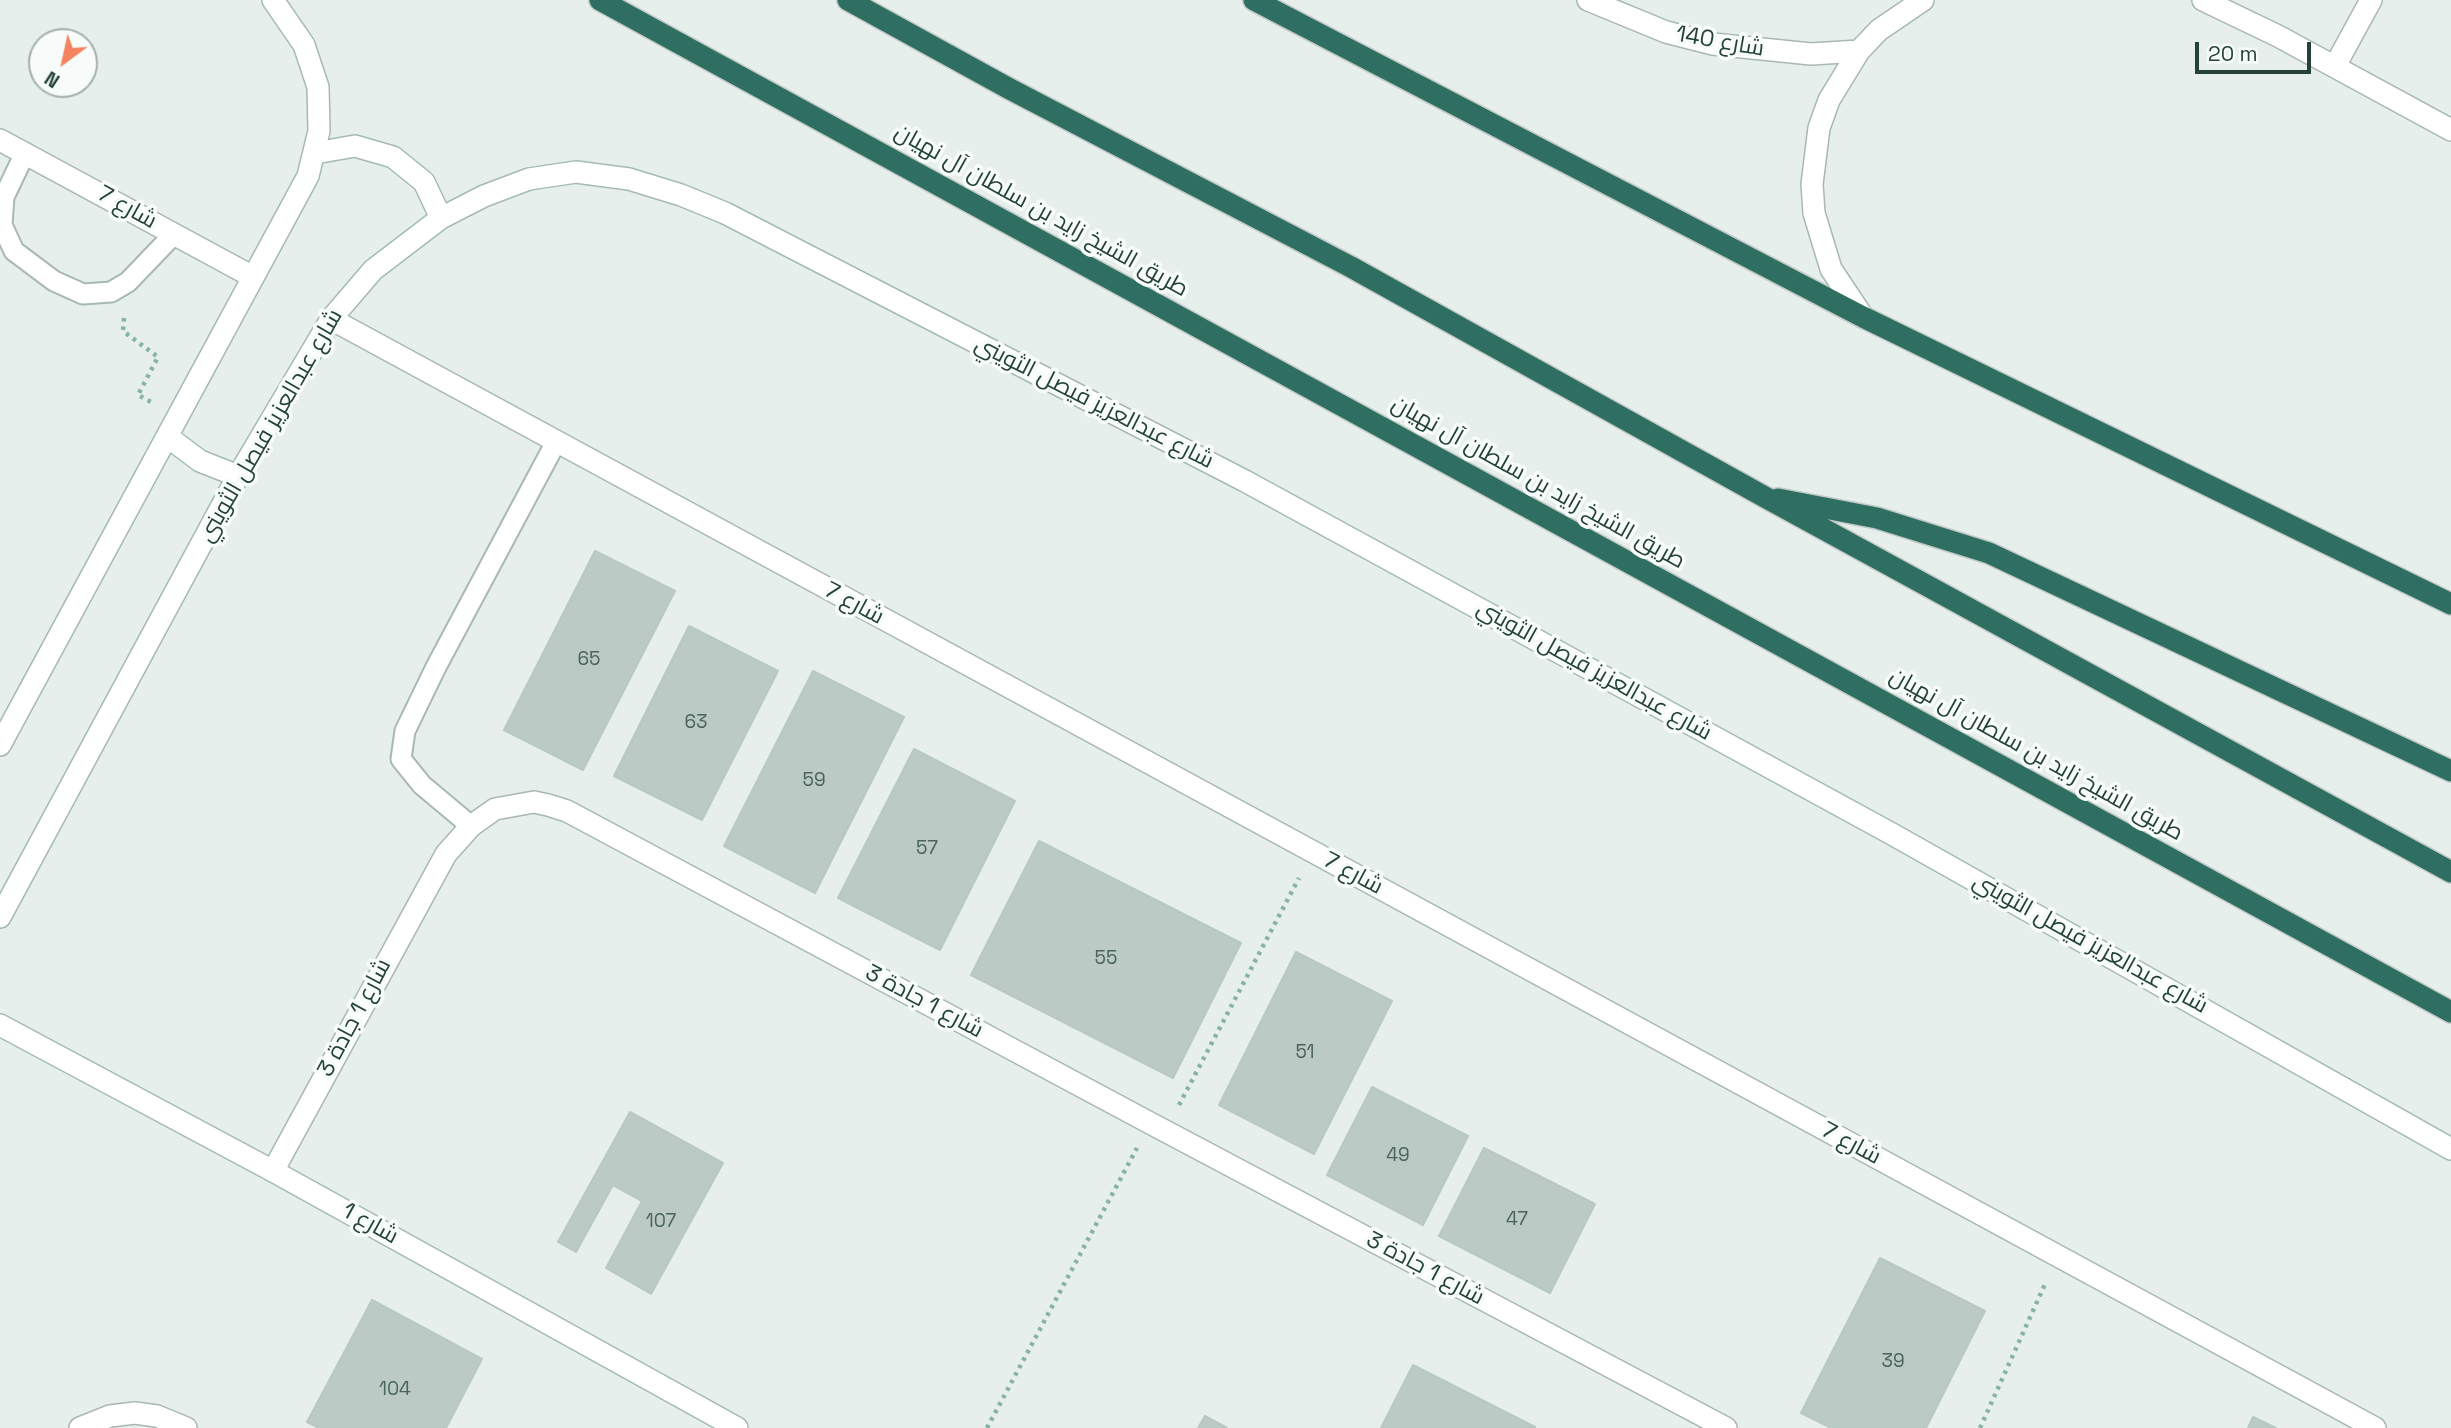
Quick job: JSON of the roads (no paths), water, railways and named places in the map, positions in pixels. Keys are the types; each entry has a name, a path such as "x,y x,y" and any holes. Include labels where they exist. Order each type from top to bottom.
{"highway":[{"name":"طريق الشيخ زايد بن سلطان آل نهيان","path":"600,0 2451,1012"},
{"path":"848,0 1020,95 1351,267 1763,496 2451,872"},
{"path":"1254,0 1863,317 2451,604"},
{"path":"1763,496 1877,518 1989,553 2451,771"},
{"path":"2420,995 2451,1025"}],"street":[{"path":"0,745 253,277 298,199 315,153 319,109 312,66 294,26 272,0"},
{"name":"شارع 140","path":"1588,0 1666,32 1713,44 1798,53 1859,51"},
{"path":"1863,317 1845,294 1824,250 1814,213 1812,184 1822,118 1843,75 1859,51 1904,6 1923,0"},
{"path":"2203,0 2335,66 2451,130"},
{"path":"2335,66 2371,0"},
{"name":"شارع 7","path":"0,139 253,277"},
{"path":"315,153 355,146 393,156 424,182 442,218"},
{"name":"شارع عبدالعزيز فيصل الثويني","path":"0,917 238,476 331,319 373,270 442,218 484,195 529,179 576,172 629,179 681,195 725,213 1245,481 1928,854 2451,1149"},
{"name":"شارع 7","path":"331,319 2375,1428"},
{"path":"173,427 200,461 238,476"},
{"name":"شارع 1 جادة 3","path":"273,1171 434,871 471,826 495,809 534,802 568,811 1157,1127 1727,1428"},
{"name":"شارع 1","path":"0,1025 273,1171 737,1428"},
{"path":"80,1428 110,1416 135,1413 157,1416 186,1428"}],"lane":[{"path":"25,153 4,197 1,211 6,239 14,251 54,281 83,294 111,292 128,282 174,234"},
{"path":"471,826 422,785 401,758 405,731 556,442"}]}
